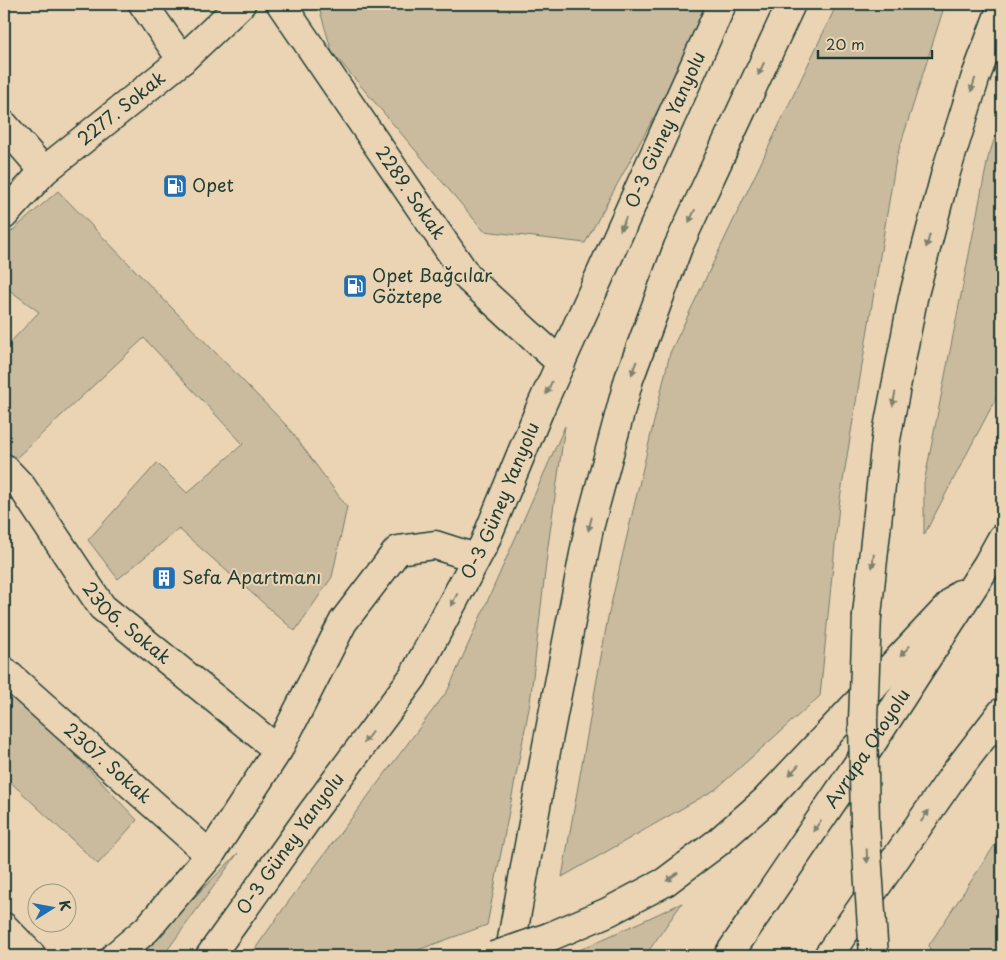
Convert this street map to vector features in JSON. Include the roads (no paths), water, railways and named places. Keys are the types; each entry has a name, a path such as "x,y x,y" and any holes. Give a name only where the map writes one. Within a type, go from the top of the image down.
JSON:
{"main road":[{"path":"143,4 182,60"},
{"name":"2277. Sokak","path":"4,215 44,172 182,60 241,4"},
{"name":"2289. Sokak","path":"282,4 469,279 561,363"},
{"name":"O-3 Güney Yanyolu","path":"210,956 311,814 413,677 484,544 561,363 722,4"},
{"path":"509,956 589,528 629,379 678,247 791,4"},
{"path":"874,956 865,825 862,720 867,615 886,439 913,298 946,172 975,80 1002,6"},
{"path":"4,125 44,172"},
{"name":"2306. Sokak","path":"4,468 22,487 102,607 278,750"},
{"name":"Avrupa Otoyolu","path":"728,956 870,746 987,565 1002,538"},
{"path":"115,956 147,928 210,855 278,750 343,622 398,550 435,545 476,558"},
{"path":"494,956 549,937 608,912 666,882 717,844 765,801 987,565"},
{"name":"2307. Sokak","path":"4,671 210,855"},
{"path":"828,956 953,776 1002,712"},
{"path":"4,927 32,956"}],"place":[{"name":"Opet","path":"175,186"},
{"name":"Opet Bağcılar Göztepe","path":"355,286"},
{"name":"Sefa Apartmanı","path":"164,578"}]}
